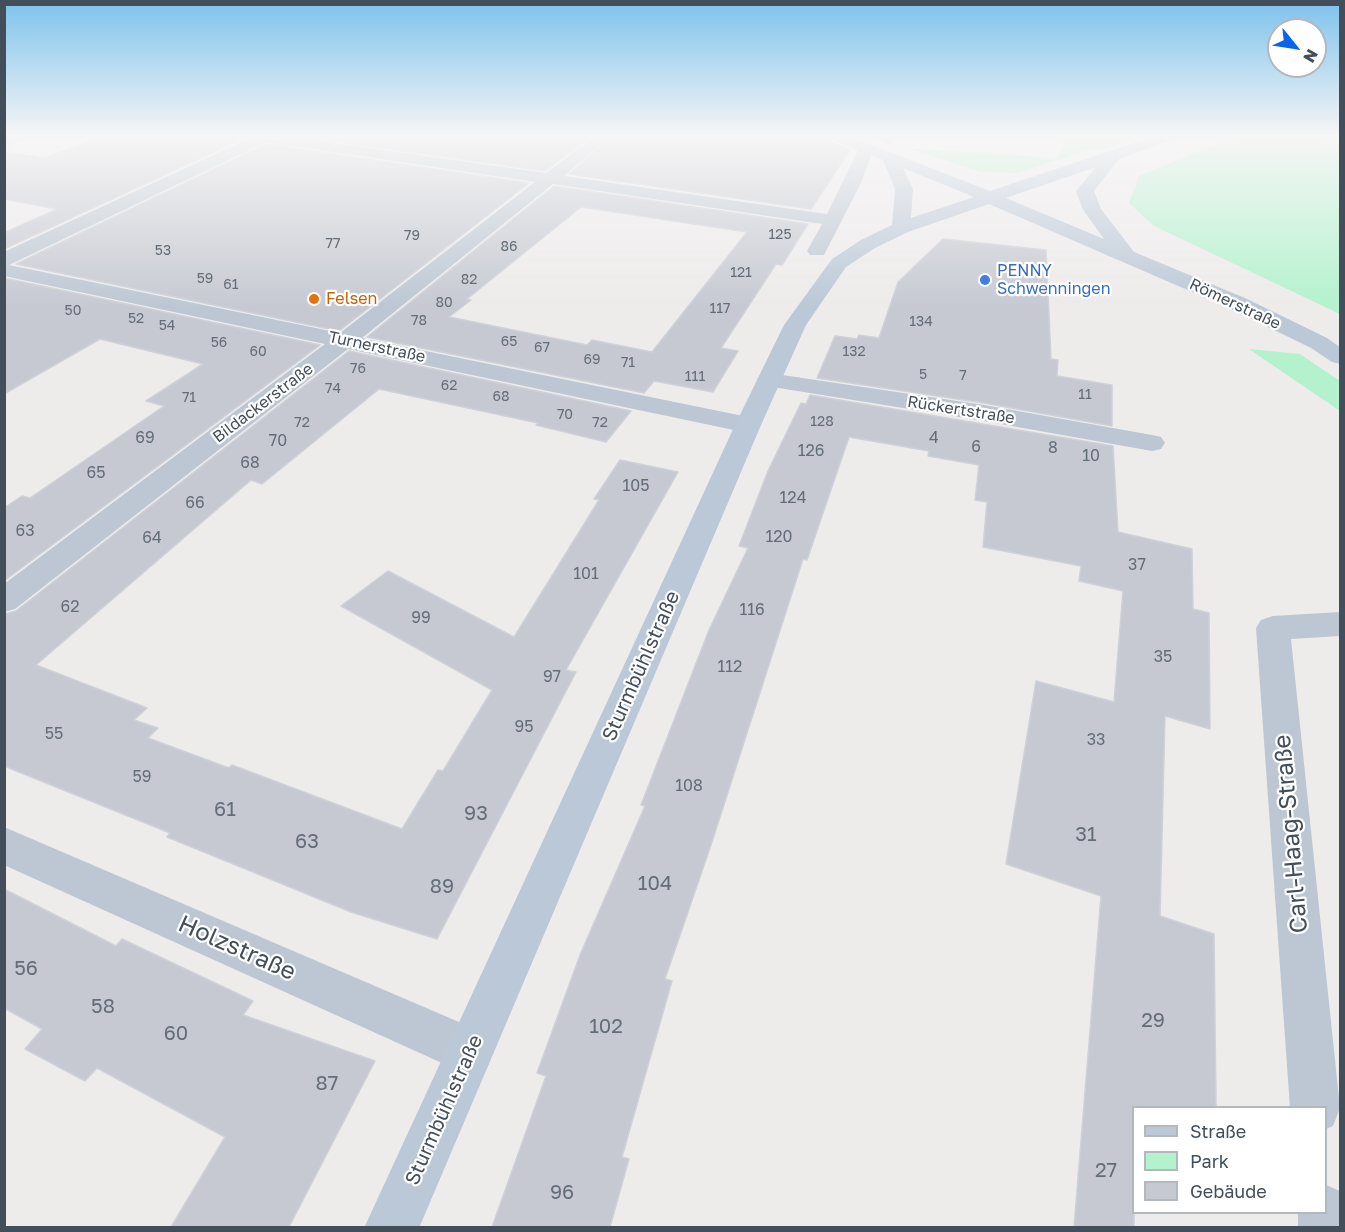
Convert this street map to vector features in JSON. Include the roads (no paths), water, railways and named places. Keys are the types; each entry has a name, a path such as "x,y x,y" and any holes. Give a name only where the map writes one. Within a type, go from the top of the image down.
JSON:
{"main road":[{"path":"902,228 904,193"},
{"name":"Römerstraße","path":"978,193 1237,303 1319,343 1341,357"},
{"name":"Sturmbühlstraße","path":"391,1227 748,425 795,325 839,263 868,244 902,228 1003,193"},
{"path":"1085,193 1092,210 1126,256"}],"street":[{"path":"4,260 143,193"},
{"name":"Bildackerstraße","path":"4,601 345,340 529,193"},
{"path":"654,193 833,220"},
{"path":"817,251 845,193"},
{"name":"Turnerstraße","path":"4,270 748,425"},
{"name":"Rückertstraße","path":"769,380 984,413 1152,443"},
{"name":"Carl-Haag-Straße","path":"1315,1106 1273,628 1341,624"},
{"name":"Holzstraße","path":"4,845 470,1051"}],"place":[{"name":"PENNY Schwenningen","path":"985,280"},
{"name":"Felsen","path":"314,299"}]}
